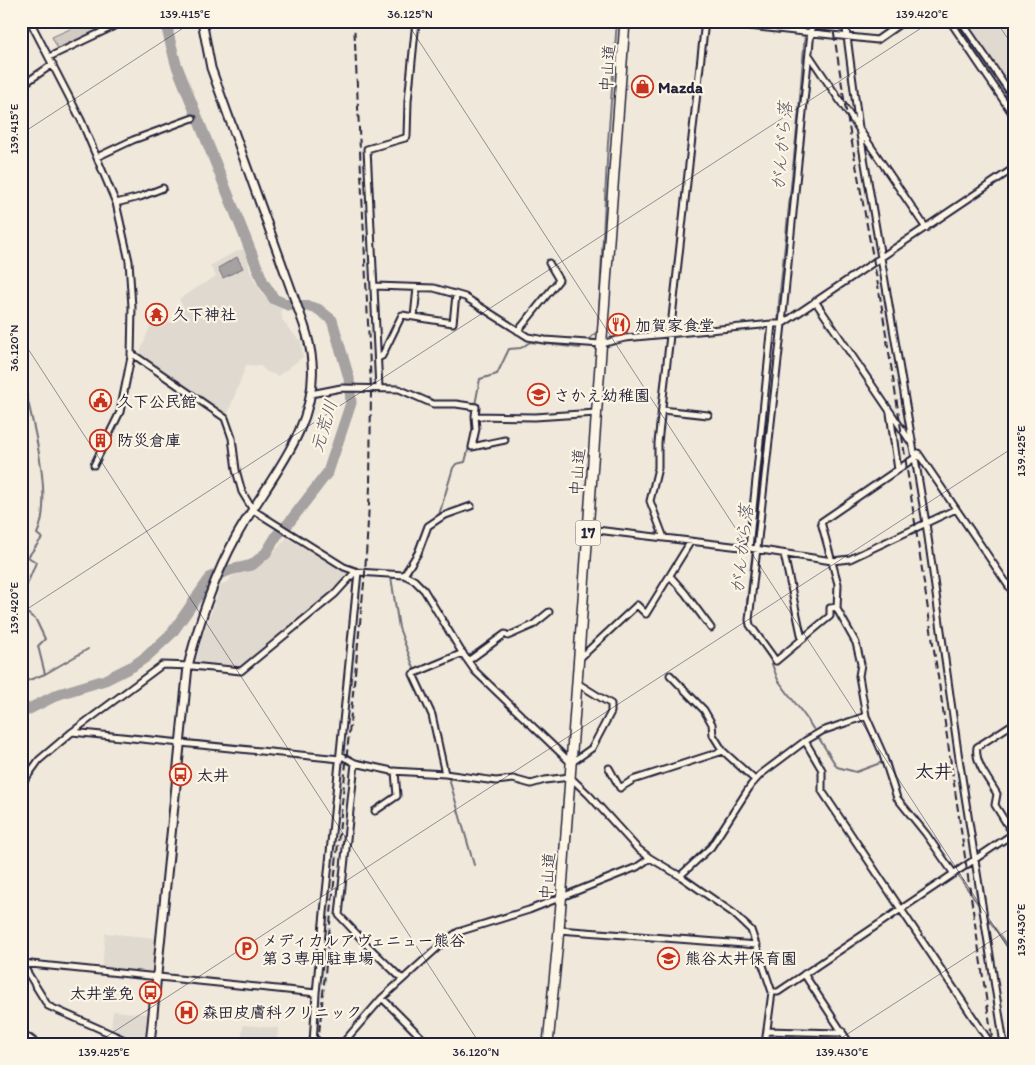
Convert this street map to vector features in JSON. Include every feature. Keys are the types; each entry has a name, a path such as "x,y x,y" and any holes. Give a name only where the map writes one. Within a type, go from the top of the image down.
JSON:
{"highway":[{"name":"中山道","path":"548,1044 559,930 625,21"}],"street":[{"path":"30,21 81,120 116,202 129,261 132,353 120,412 94,465"},
{"path":"49,58 125,21"},
{"path":"150,1044 188,666 195,638 223,562 299,433 307,414 313,380 311,354 294,297 211,68 202,21"},
{"path":"378,388 367,149 407,136 409,91 416,21"},
{"path":"664,538 650,501 658,468 658,443 704,21 877,40 904,21"},
{"path":"812,21 782,324 749,620 750,625 776,661 830,616 830,608 837,607"},
{"path":"845,21 860,128 912,444 917,457 975,859 1004,1044"},
{"path":"950,21 1014,116"},
{"path":"961,21 1014,98"},
{"path":"809,54 926,228"},
{"path":"21,86 53,64"},
{"path":"97,157 133,140 193,118"},
{"path":"374,286 434,288 466,297 528,337 545,340 601,344 625,338 782,324 1014,168"},
{"path":"116,202 140,197 163,188"},
{"path":"518,330 559,280 549,263"},
{"path":"414,317 418,288"},
{"path":"378,358 382,356 402,316 453,322 456,294"},
{"path":"815,301 912,444"},
{"path":"749,548 772,324"},
{"path":"132,353 225,418 232,438 236,470 242,492 253,510 324,556 356,572 404,575 414,580 424,590 462,653 476,671 571,763 592,748 611,712 611,704 577,683"},
{"path":"311,394 341,388 399,389 433,404 456,404 476,407 476,429 472,447 505,440"},
{"path":"662,410 708,416"},
{"path":"890,411 898,470"},
{"path":"475,416 535,417 596,413"},
{"path":"917,457 821,522 838,584 837,607 856,643 861,664 859,676 866,716 882,751 897,798 926,834 954,874"},
{"path":"917,457 956,509 1014,594"},
{"path":"404,575 418,552 428,526 443,516 472,506"},
{"path":"588,529 749,548 832,561 850,558 956,509"},
{"path":"578,660 637,605 646,614 691,541"},
{"path":"784,554 802,639"},
{"path":"21,786 39,760 72,732 162,665 241,671 335,594 356,572"},
{"path":"313,1044 316,993 340,757 356,572"},
{"path":"670,576 711,628"},
{"path":"468,661 505,634 508,636 533,625 548,612"},
{"path":"445,774 432,715 413,674 462,653"},
{"path":"670,675 704,710 712,724 713,735 723,751 755,780"},
{"path":"680,876 711,847 755,780 772,765 822,731 866,716"},
{"path":"772,992 778,992 1013,834 995,805 997,794 980,765 976,752 977,747 1014,723"},
{"path":"72,732 340,757 356,763 395,771 445,774 496,781 513,779 531,784 570,777 637,848 741,919 751,930 758,945 772,992 767,1032 762,1044"},
{"path":"805,741 822,770 822,791 991,1044"},
{"path":"608,768 620,788 633,780 723,751"},
{"path":"356,763 339,915 402,979"},
{"path":"375,812 397,796 395,771"},
{"path":"342,1044 382,998 445,941 458,932 529,910 637,867 650,858"},
{"path":"559,930 758,945"},
{"path":"22,963 316,993"},
{"path":"22,963 48,1006 134,1044"},
{"path":"804,974 850,1044"},
{"path":"382,998 428,1044"},
{"path":"767,1032 839,1033 842,1031"},
{"path":"985,1035 987,1044"},
{"path":"21,1037 29,1038 37,1044"}],"shaded area":[{"path":"93,21 112,21 114,24 59,51 52,37 79,25 94,24"},
{"path":"963,21 1014,21 1014,96"},
{"path":"245,248 250,272 262,293 281,305 282,319 301,342 303,357 278,376 267,372 261,366 246,365 227,416 139,355 151,324 162,327 178,317 176,310 183,307 179,299 216,276 210,266"},
{"path":"237,257 243,268 223,278 218,268"},
{"path":"287,538 350,575 334,592 241,669 195,664 201,640 221,585 229,581 232,576 247,571 265,561"},
{"path":"105,933 155,938 151,974 102,969"},
{"path":"113,1011 147,1014 144,1044 138,1044 111,1031"},
{"path":"243,1025 278,1028 277,1044 241,1044"}],"waterway":[{"name":"元荒川","path":"21,713 59,694 105,680 133,666 146,657 172,633 211,577 252,565 266,553 277,535 288,524 328,472 351,403 349,378 332,320 318,309 307,306 288,305 274,299 263,282 176,64 168,33 168,21"},
{"path":"587,341 598,331 608,142 617,21"},
{"name":"がんがら落","path":"748,625 746,623 747,601 778,334 779,302 799,110 806,21"},
{"path":"956,21 1014,105"},
{"path":"475,405 480,379 497,374 509,349 521,348 530,342 580,348 583,344"},
{"path":"21,372 39,454 43,499 42,518 37,534 42,538 28,557 36,562 25,591 22,609 36,620 45,639 38,646 45,674 21,683"},
{"path":"415,671 399,628 391,577 400,578 412,558 425,525 439,515 453,468 456,464 465,462 471,439"},
{"name":"がんがら落","path":"753,633 770,659 778,680 807,719 837,767 856,772 889,761 899,797 904,803"},
{"path":"45,674 88,649"},
{"path":"430,705 435,714 439,737"},
{"path":"448,775 474,865"},
{"name":"がんがら落","path":"935,843 981,908"},
{"name":"がんがら落","path":"985,914 1014,956"},
{"name":"元荒川","path":"21,1033 32,1035 43,1044"}],"railway":[{"path":"318,1044 365,573 370,487 371,388 354,21"},
{"path":"832,21 899,416 993,1044"}],"place":[{"name":"Mazda","path":"642,87"},
{"name":"久下神社","path":"156,314"},
{"name":"加賀家食堂","path":"619,325"},
{"name":"さかえ幼稚園","path":"538,395"},
{"name":"久下公民館","path":"101,401"},
{"name":"防災倉庫","path":"101,440"},
{"name":"太井","path":"181,775"},
{"name":"メディカルアヴェニュー熊谷 第３専用駐車場","path":"246,949"},
{"name":"熊谷太井保育園","path":"669,958"},
{"name":"太井堂免","path":"150,993"},
{"name":"森田皮膚科クリニック","path":"186,1012"}],"district":[{"name":"太井","path":"934,771"}]}
